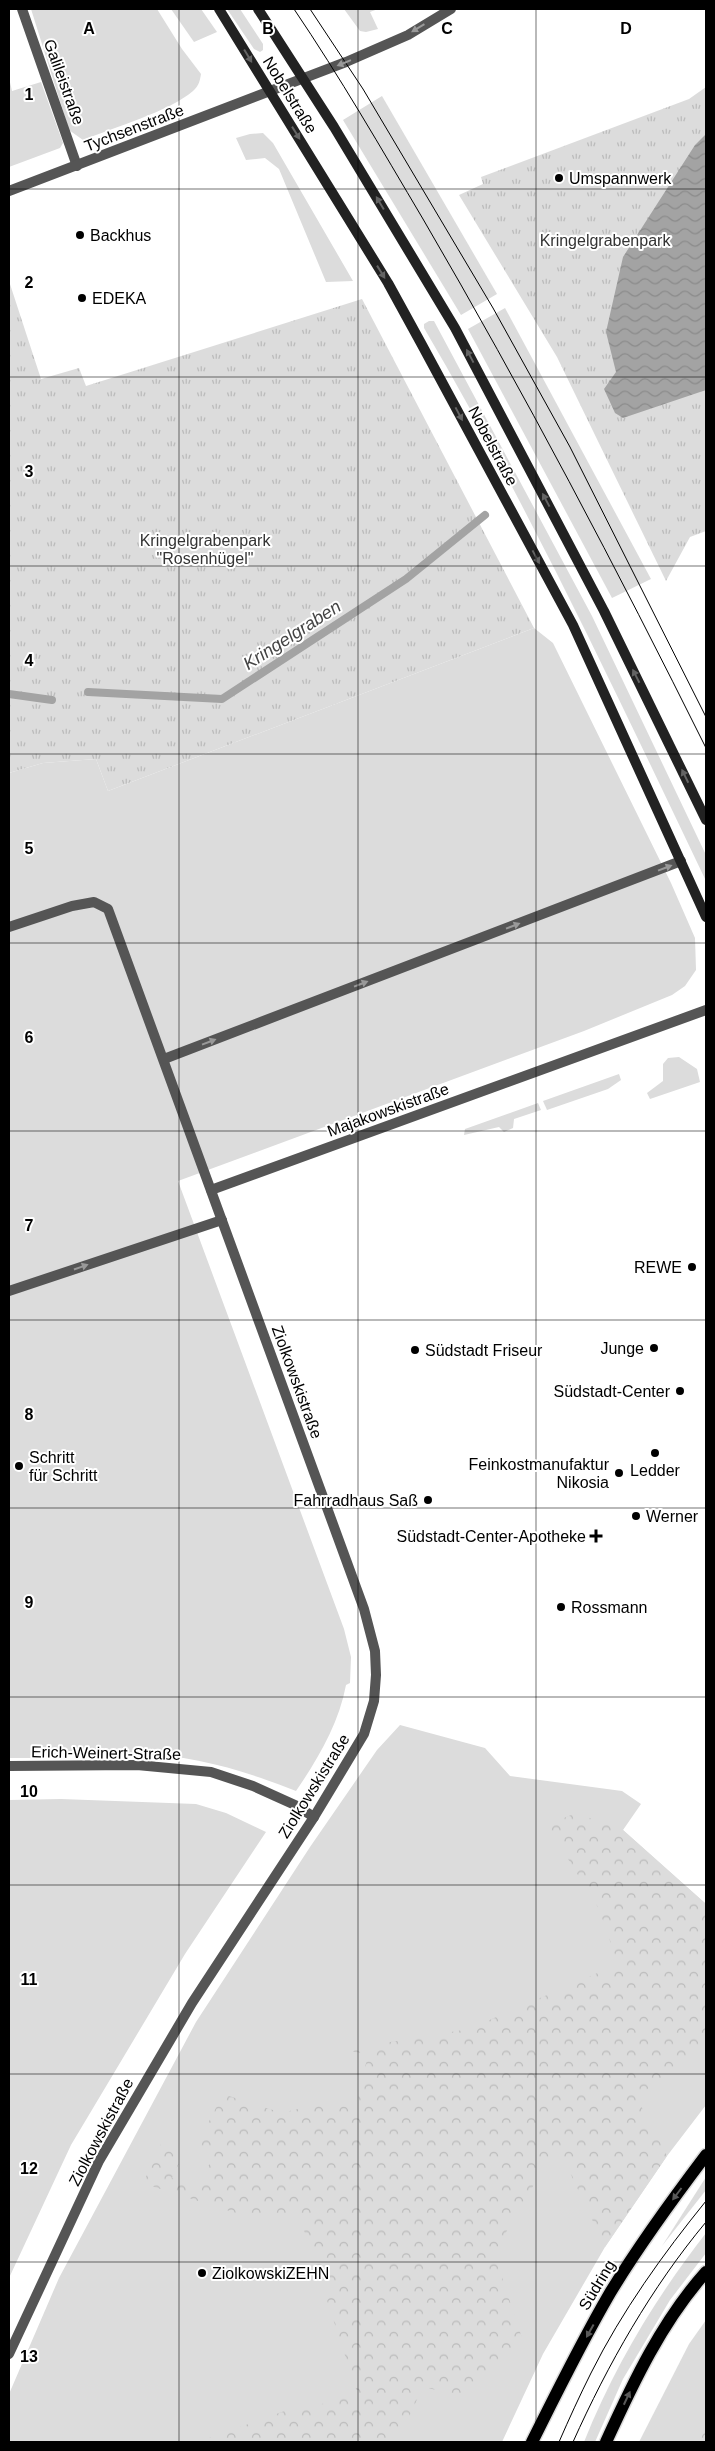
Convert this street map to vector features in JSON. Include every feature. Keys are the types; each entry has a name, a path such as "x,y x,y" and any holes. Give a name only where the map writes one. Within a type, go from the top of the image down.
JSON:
{"main road":[{"name":"Nobelstraße","path":"219,9 388,283 573,625 706,917"},
{"name":"Nobelstraße","path":"258,9 303,79 455,328 604,611 706,820"},
{"name":"Südring","path":"532,2442 565,2374 610,2293 661,2215 706,2155"},
{"path":"606,2442 630,2391 669,2322 706,2272"}],"street":[{"name":"Galileistraße","path":"22,9 77,166"},
{"name":"Tychsenstraße","path":"9,191 303,79 408,35 451,9"},
{"path":"164,1059 681,861"},
{"path":"9,927 55,910 94,902 108,909 211,1190"},
{"name":"Majakowskistraße","path":"211,1190 706,1010"},
{"name":"Ziolkowskistraße","path":"9,2354 99,2161 192,2003 314,1816 364,1734 374,1701 375,1651 364,1610 211,1190"},
{"path":"9,1291 222,1220"},
{"name":"Erich-Weinert-Straße","path":"9,1766 137,1765 212,1772 253,1786 314,1816"}],"green space":[{"path":"31,9 157,9 182,49 201,74 199,83 193,91 170,105 141,119 83,140 69,130"},
{"path":"171,9 201,9 217,32 194,42"},
{"path":"227,9 240,9 263,44 263,50 260,52 254,49"},
{"path":"344,9 378,9 370,12 378,29 366,32 360,31"},
{"path":"9,78 12,91 41,82 63,143 60,148 9,167"},
{"name":"Kringelgrabenpark","path":"706,87 706,531 690,537 666,581 557,357 459,195 483,184 481,177 689,99"},
{"path":"382,96 497,294 461,315 343,120"},
{"path":"263,133 273,143 353,281 326,282 279,169 265,158 246,160 236,138"},
{"name":"Kringelgrabenpark \"Rosenhügel\"","path":"9,281 41,379 79,368 86,386 362,299 534,628 108,791 96,759 43,763 9,773"},
{"path":"505,308 651,579 612,598 468,329"},
{"path":"434,321 592,616 706,855 706,881 536,533 463,396 424,328 424,324"},
{"path":"534,628 553,643 671,883 695,938 696,970 685,986 672,995 584,1031 178,1181 344,1629 351,1657 350,1683 346,1685 343,1699 327,1740 296,1791 219,1765 179,1757 122,1754 9,1758 9,773 43,763 96,759 108,791"},
{"path":"679,1057 697,1069 700,1082 650,1099 647,1093 663,1081 663,1064 668,1058"},
{"path":"619,1074 621,1080 608,1089 547,1110 543,1101"},
{"path":"538,1103 541,1110 514,1119 513,1128 504,1132 499,1127 464,1135 465,1129"},
{"path":"400,1725 485,1748 510,1776 622,1791 641,1804 623,1830 706,1904 706,2105 667,2156 605,2247 543,2354 502,2442 9,2442 9,2394 59,2278 196,2022 310,1847 377,1750"},
{"path":"61,1799 196,1804 226,1813 266,1832 185,1954 71,2145 9,2278 9,1800"},
{"path":"576,1813 623,1830 706,1904 706,2040 637,2098 667,2156 605,2247 557,2145 494,2253 522,2338 459,2395 423,2387 397,2442 198,2442 301,2405 313,2407 357,2392 300,2218 245,2216 148,2185 144,2181 161,2144 181,2159 172,2178 196,2186 213,2158 198,2143 223,2094 282,2113 324,2102 356,2109 368,2054 342,2050 469,2029 618,1964 599,1909 547,1825"},
{"path":"706,2177 706,2190 662,2246"},
{"path":"706,2233 706,2253 670,2300 623,2379 595,2442 584,2442 609,2387 653,2307"},
{"path":"706,2320 706,2442 639,2442 689,2344"},
{"path":"706,2426 706,2442 687,2442"}],"water":[{"path":"706,134 706,390 623,418 615,413 604,389 616,372 606,332 623,257 695,145"}],"waterway":[{"name":"Kringelgraben","path":"88,692 222,699 406,579 485,515"},
{"name":"Kringelgraben","path":"9,694 52,700"}],"tram line":[{"path":"294,9 376,139 461,284 604,548 706,748"},
{"path":"310,9 363,89 493,308 570,447 706,717"},
{"path":"559,2442 591,2373 616,2327 659,2262 706,2201"},
{"path":"573,2442 601,2384 632,2328 667,2273 706,2222"}],"place":[{"name":"Umspannwerk","path":"559,178"},
{"name":"Backhus","path":"80,235"},
{"name":"EDEKA","path":"82,298"},
{"name":"REWE","path":"692,1267"},
{"name":"Junge","path":"654,1348"},
{"name":"Südstadt Friseur","path":"415,1350"},
{"name":"Südstadt-Center","path":"680,1391"},
{"name":"Ledder","path":"655,1453"},
{"name":"Schritt für Schritt","path":"19,1466"},
{"name":"Feinkostmanufaktur Nikosia","path":"619,1473"},
{"name":"Fahrradhaus Saß","path":"428,1500"},
{"name":"Werner","path":"636,1516"},
{"name":"Südstadt-Center-Apotheke","path":"596,1536"},
{"name":"Rossmann","path":"561,1607"},
{"name":"ZiolkowskiZEHN","path":"202,2273"}]}
